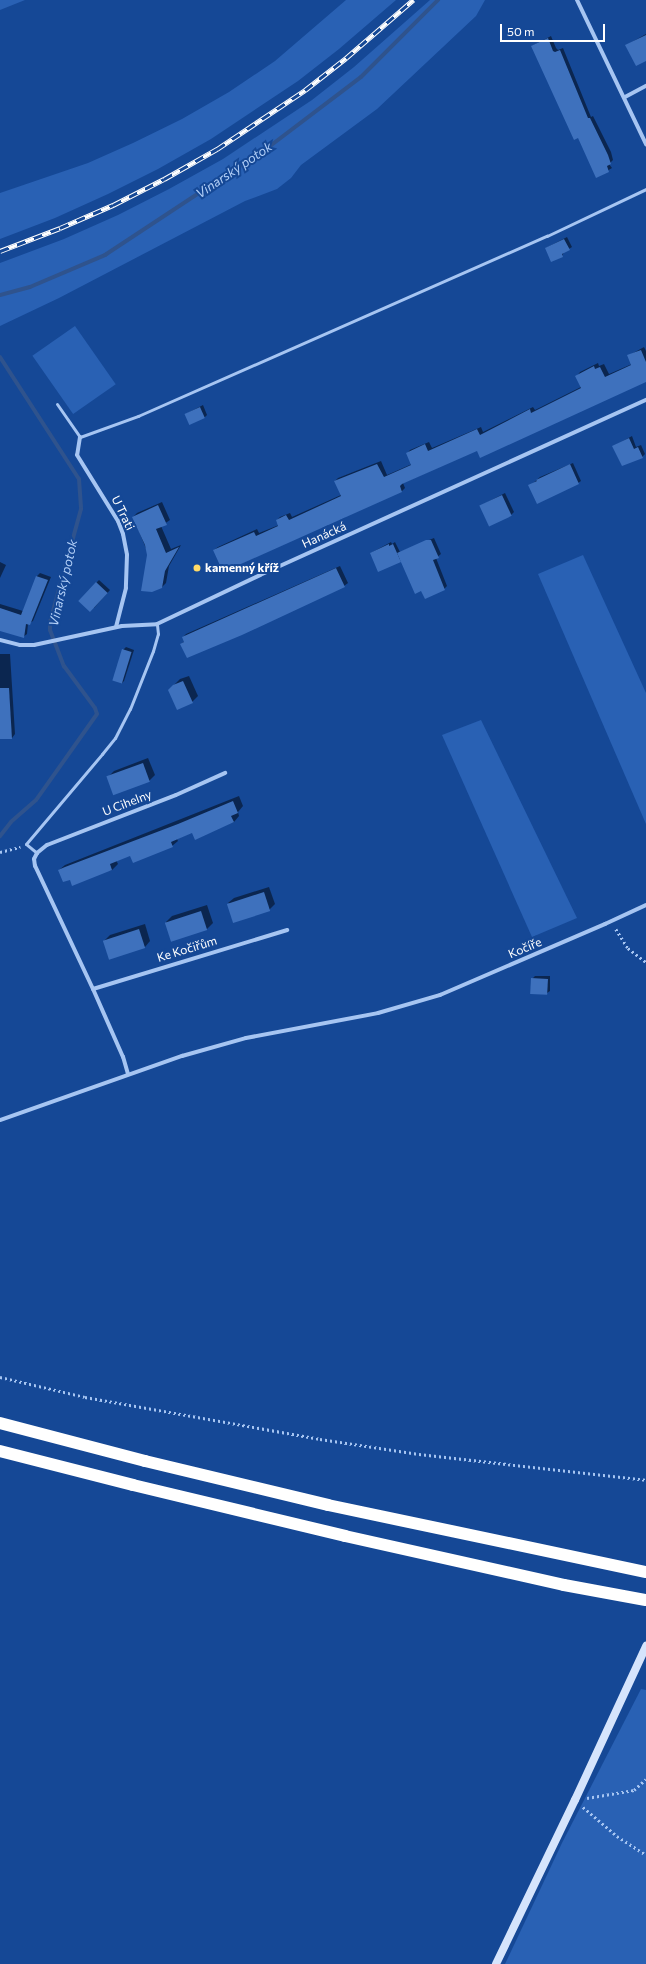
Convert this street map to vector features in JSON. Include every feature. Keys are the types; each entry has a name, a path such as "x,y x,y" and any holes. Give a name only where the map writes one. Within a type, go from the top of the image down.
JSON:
{"highway":[{"path":"0,1423 145,1461 328,1505 646,1572"},
{"path":"0,1451 133,1486 338,1534 564,1584 646,1600"}],"main road":[{"path":"496,1964 575,1800 646,1646"}],"street":[{"path":"577,0 625,97 646,144"},
{"path":"625,97 646,86"},
{"name":"Hanácká","path":"0,640 20,646 50,643 116,627 157,624 260,575 646,400"},
{"name":"U Trati","path":"80,438 77,455 118,521 124,534 127,555 126,588 116,627"},
{"name":"U Cihelny","path":"37,853 47,845 176,795 225,773"},
{"path":"37,853 34,859 35,866 93,989 123,1057 128,1074"},
{"name":"Kočíře","path":"0,1120 182,1056 246,1038 378,1013 440,995 646,905"},
{"name":"Ke Kočiřům","path":"93,989 287,930"}],"lane":[{"path":"57,404 80,438 138,416 269,359 547,236 646,189"},
{"path":"37,853 26,844 88,772 114,738 130,709 154,651 158,634 157,624"}],"path":[{"path":"0,852 12,850 26,844"},
{"path":"612,921 622,939 646,962"},
{"path":"0,1377 85,1397 320,1439 419,1454 646,1480"},
{"path":"575,1800 634,1790 646,1779"},
{"path":"575,1800 617,1836 646,1855"}],"shaded area":[{"path":"0,0 25,0 0,10"},
{"path":"346,0 396,0 339,49 298,81 211,139 158,169 108,194 55,218 0,239 0,193 88,163 182,119 229,92 275,61"},
{"path":"430,0 485,0 476,16 377,109 301,165 291,178 277,189 245,201 59,298 0,326 0,263 64,239 118,215 223,159 312,100 354,67"},
{"path":"75,326 116,384 73,414 32,356"},
{"path":"583,555 646,693 646,824 538,574"},
{"path":"481,720 577,918 532,937 442,735"},
{"path":"641,1689 646,1690 646,1964 505,1964 562,1843"}],"building":[{"path":"646,35 646,61 636,66 625,45"},
{"path":"548,38 553,51 555,52 560,50 588,118 590,118 608,155 611,164 607,166 609,172 596,178 578,138 574,140 531,46"},
{"path":"564,239 570,250 562,254 563,257 551,262 545,248"},
{"path":"641,350 646,362 646,382 480,458 477,451 402,484 400,486 402,492 223,572 213,550 254,532 256,536 278,526 276,520 286,515 289,520 341,496 334,481 377,464 384,477 411,465 406,453 425,444 428,451 477,429 480,435 530,409 531,413 581,388 575,376 594,366 595,369 600,367 605,377 631,365 627,355"},
{"path":"200,407 205,418 189,425 184,414"},
{"path":"629,438 634,449 638,447 643,458 622,466 612,446"},
{"path":"570,464 579,484 537,504 528,485"},
{"path":"502,495 512,516 489,526 479,506"},
{"path":"158,505 167,525 156,529 166,553 179,547 165,571 162,588 152,592 141,591 147,555 145,545 132,517"},
{"path":"426,540 431,540 439,558 433,560 445,590 425,599 421,591 415,594 397,553"},
{"path":"389,544 389,546 393,544 401,562 378,572 370,553"},
{"path":"336,568 345,587 242,635 187,658 180,644 184,642 182,637"},
{"path":"36,576 48,580 30,625 26,624 24,638 0,631 0,608 21,615"},
{"path":"96,582 108,593 90,612 78,601"},
{"path":"122,649 132,652 122,683 112,681"},
{"path":"183,681 193,703 177,710 168,690 173,685"},
{"path":"0,688 9,688 12,739 0,739"},
{"path":"143,763 150,782 113,795 106,776"},
{"path":"233,801 238,813 231,816 234,822 195,840 192,833 171,842 173,847 133,863 130,856 110,864 112,870 72,886 70,880 63,882 58,870 178,824"},
{"path":"264,892 270,911 233,923 227,904"},
{"path":"201,911 207,930 171,942 165,923"},
{"path":"139,929 145,948 109,960 103,941"},
{"path":"531,978 548,979 547,995 530,994"}],"waterway":[{"name":"Vinarský potok","path":"0,295 30,287 105,255 270,146 361,77 438,0"},
{"name":"Vinarský potok","path":"0,357 79,479 81,509 50,622 50,630 64,666 95,708 97,714 36,800 11,822 0,836"}],"railway":[{"path":"0,251 60,228 113,205 164,179 217,149 305,90 346,58 413,0"}],"place":[{"name":"kamenný kříž","path":"197,568"}]}
